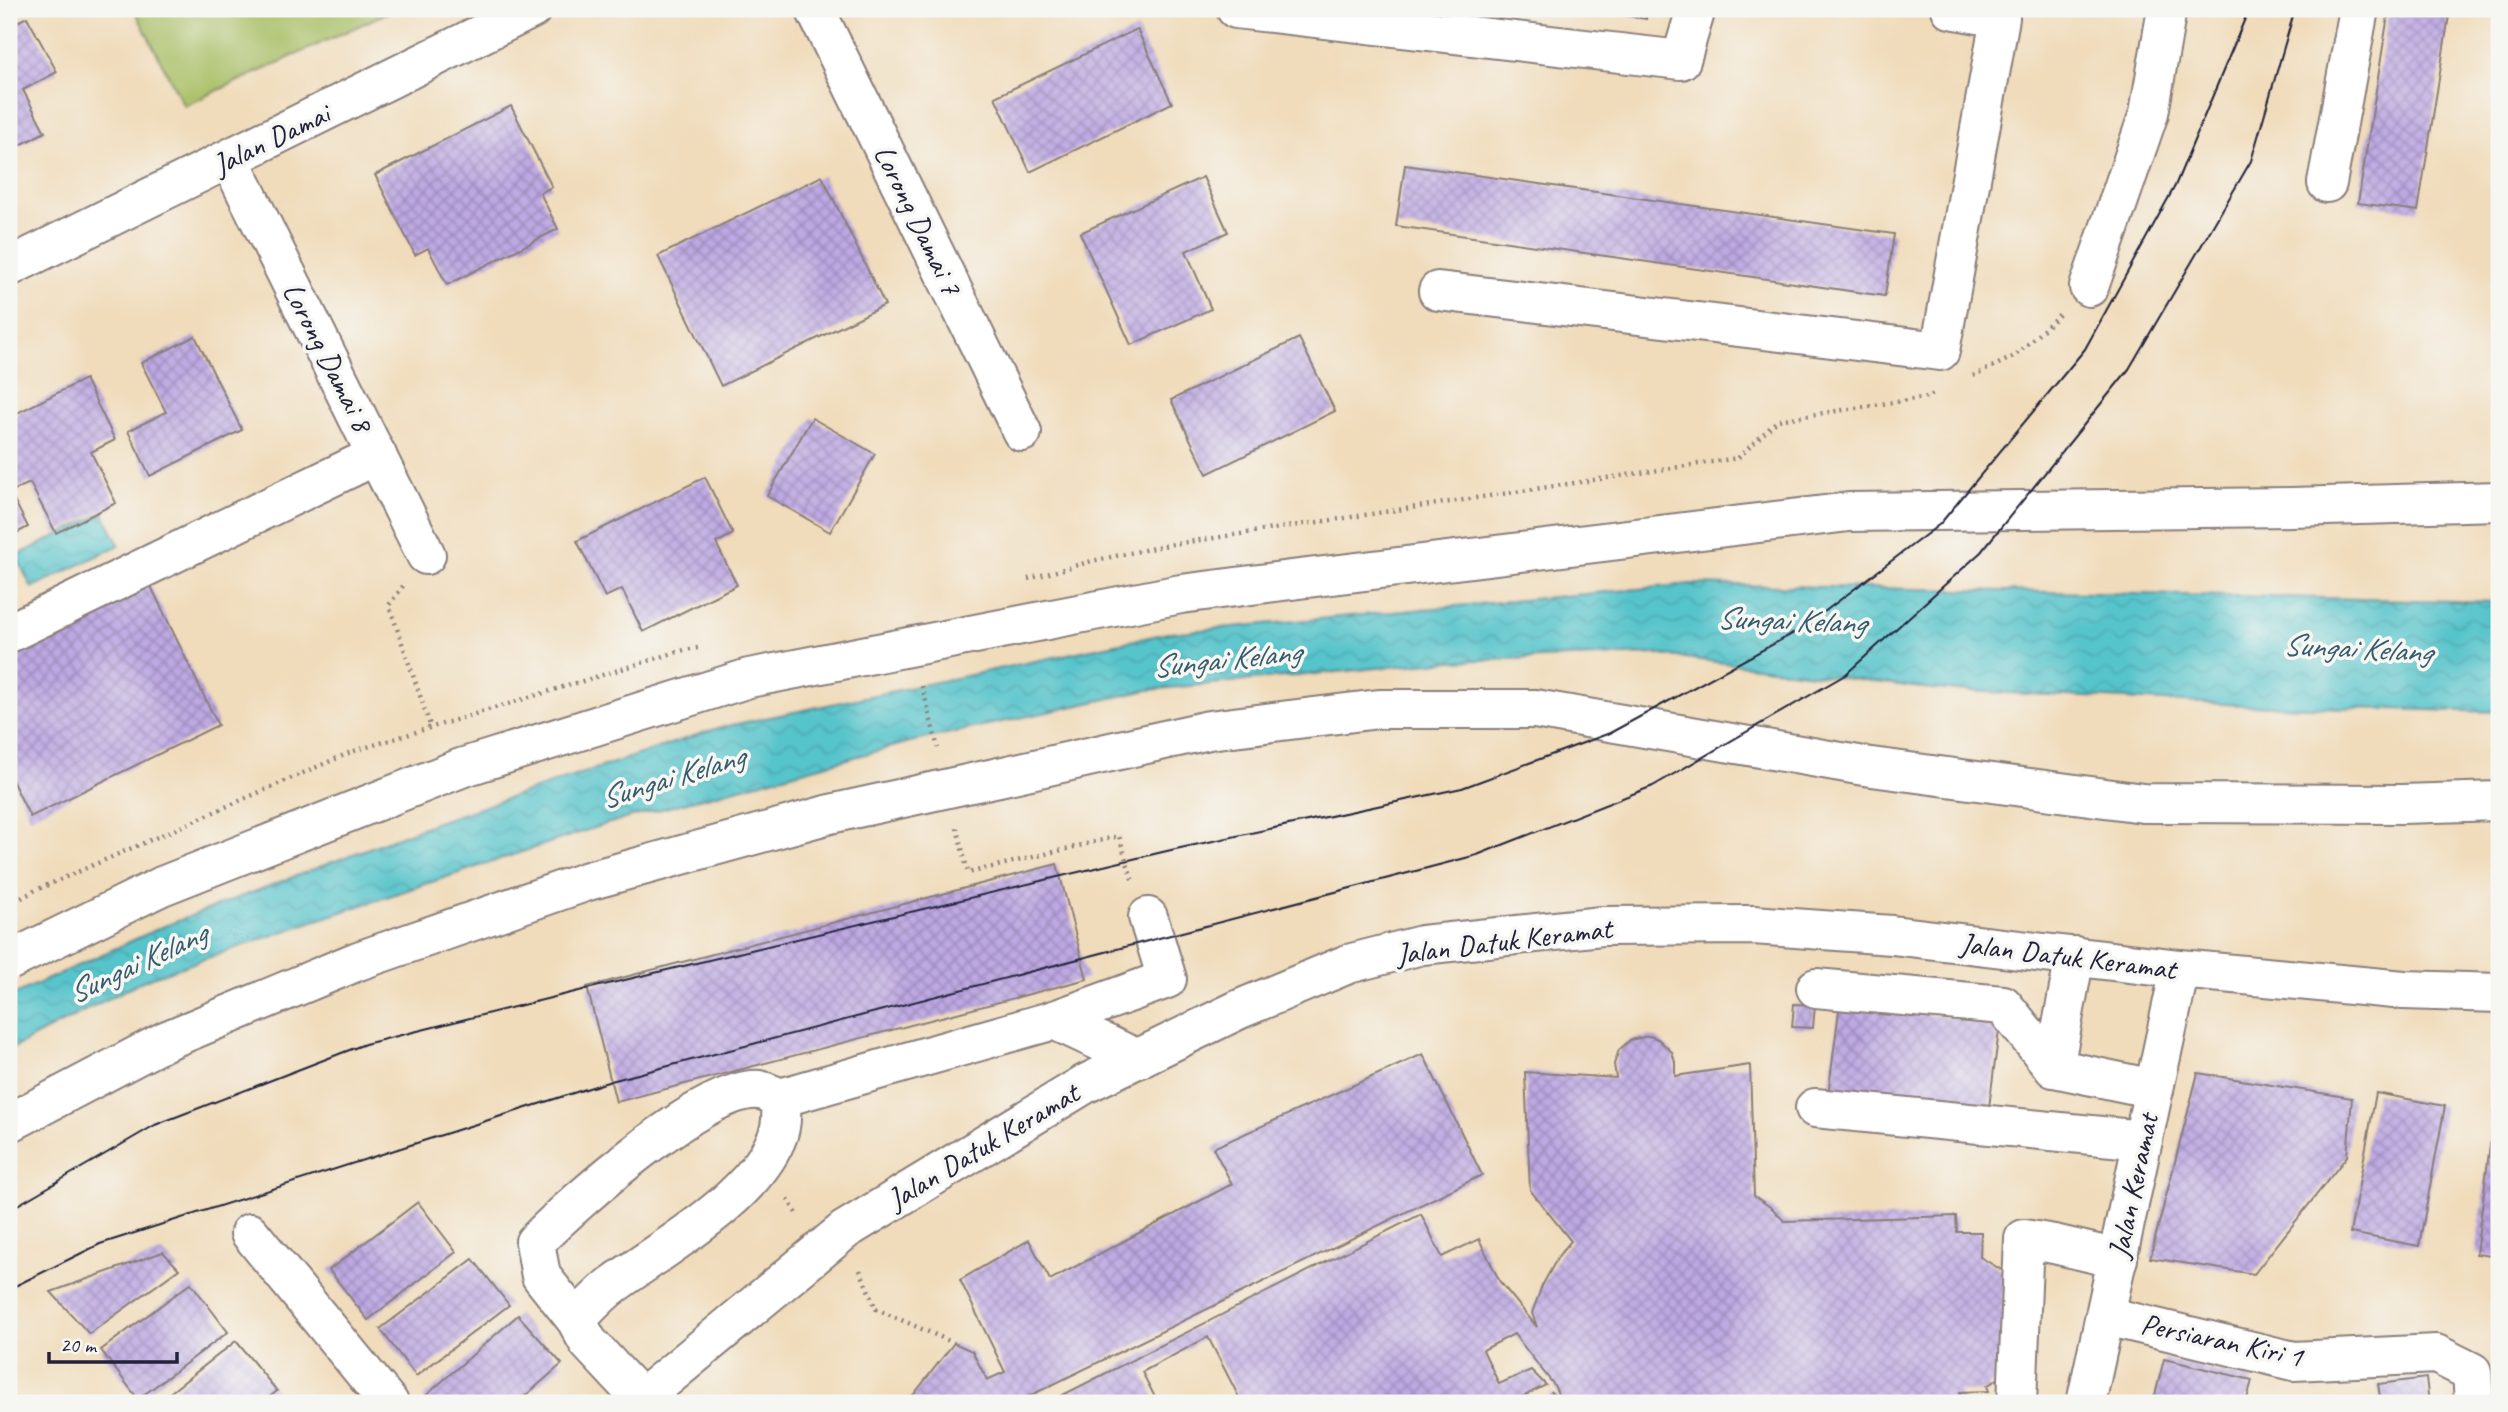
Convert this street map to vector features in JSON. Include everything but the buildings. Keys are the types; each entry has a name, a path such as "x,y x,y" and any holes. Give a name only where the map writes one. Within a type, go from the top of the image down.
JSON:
{"main road":[{"name":"Jalan Damai","path":"9,267 532,9"},
{"name":"Lorong Damai 7","path":"815,9 1022,432"},
{"path":"1236,9 1681,60 1696,9"},
{"path":"1438,291 1940,351 2000,18 1951,9"},
{"path":"2090,287 2149,113 2167,9"},
{"path":"2327,183 2359,9"},
{"name":"Lorong Damai 8","path":"230,160 426,555"},
{"path":"9,633 377,456"},
{"path":"9,961 162,886 461,768 749,678 1167,597 1849,512 2292,507 2499,501"},
{"path":"9,1123 178,1035 358,961 588,881 830,814 1209,730 1378,709 1535,709 1864,765 2143,803 2402,804 2499,801"},
{"path":"649,1398 587,1342 576,1320 541,1276 535,1255 535,1242 558,1219 652,1141 705,1105 759,1090 780,1098 1054,1020 1167,979 1148,917"},
{"name":"Jalan Datuk Keramat","path":"649,1398 845,1230 1085,1084 1240,1009 1348,964 1422,945 1602,926 1753,925 1892,936 2180,969 2404,990 2499,993"},
{"path":"1892,936 1893,996"},
{"path":"2054,1068 2075,956"},
{"name":"Jalan Keramat","path":"2086,1403 2180,969"},
{"path":"1816,988 2003,1005 2054,1068 2154,1089"},
{"path":"1054,1020 1138,1059"},
{"path":"576,1320 611,1286 733,1196 762,1163 777,1138 782,1113 780,1098"},
{"path":"1815,1108 2143,1140"},
{"path":"250,1233 389,1403"},
{"path":"2017,1403 2024,1239 2118,1259"},
{"name":"Persiaran Kiri 1","path":"2106,1316 2294,1361 2436,1354 2472,1372 2474,1403"}],"path":[{"path":"426,555 389,604 431,728"},
{"path":"921,678 940,756"},
{"path":"956,821 968,873 1119,835 1130,875"},
{"path":"845,1230 876,1309 954,1343"}],"green space":[{"path":"134,9 395,9 184,106"}],"water":[{"path":"103,513 119,545 32,588 16,556"},
{"name":"Sungai Kelang","path":"1691,584 2499,602 2499,712 2242,705 1930,689 1654,654 1451,661 1148,690 914,741 606,824 144,980 9,1050 9,997 162,927 437,822 718,728 1168,633"}],"tram line":[{"path":"9,1210 155,1125 365,1044 1171,850 1462,788 1610,733 1803,628 1940,524 2085,349 2175,186 2249,9"},
{"path":"9,1289 100,1244 611,1081 1477,855 1653,786 1845,675 1981,552 2129,369 2251,161 2295,9"}]}
